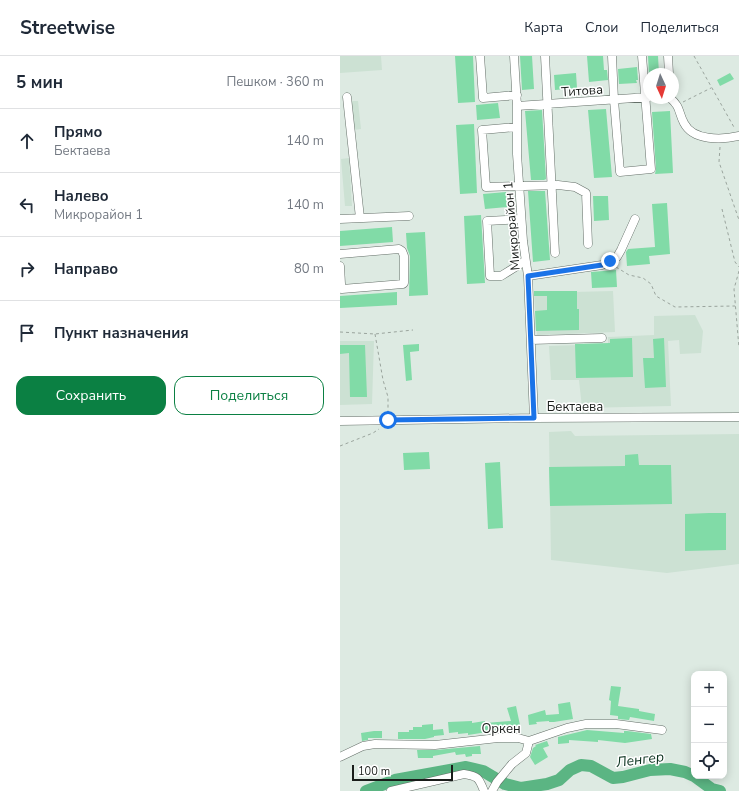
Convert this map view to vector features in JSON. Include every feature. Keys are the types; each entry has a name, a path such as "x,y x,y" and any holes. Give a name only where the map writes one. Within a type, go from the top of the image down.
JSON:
{"street":[{"path":"480,56 483,98 517,95"},
{"name":"Микрорайон 1","path":"514,56 517,95 517,154 521,219 528,276 534,418"},
{"path":"545,56 555,253"},
{"path":"612,56 620,172 651,169 647,104"},
{"path":"642,56 644,68"},
{"path":"668,56 669,68"},
{"path":"347,97 360,218"},
{"name":"Титова","path":"517,106 643,97"},
{"path":"678,105 684,124 694,133 707,138 721,139 739,136"},
{"path":"517,127 482,130 486,187 552,185 575,187 586,193 588,244"},
{"path":"340,219 409,216"},
{"path":"521,219 486,221 490,276 501,276 525,261"},
{"path":"528,276 602,265 610,261 617,257 622,250 635,219"},
{"path":"340,254 399,249 404,256 404,283 342,289 340,266"},
{"path":"531,340 602,338"},
{"name":"Бектаева","path":"340,421 739,417"},
{"name":"Оркен","path":"340,757 364,746 375,744 435,745 511,738 529,741 567,728 586,724 616,724 662,730"},
{"path":"492,791 497,782 512,764 526,753 529,741"},
{"path":"391,791 464,774 474,775 479,780 484,791"}],"path":[{"path":"694,56 739,136"},
{"path":"678,105 712,88"},
{"path":"721,139 718,152 719,162 739,220"},
{"path":"722,210 735,262 739,267"},
{"path":"610,261 619,269 643,278 651,284 656,296 675,307 736,306"},
{"path":"739,271 734,289 739,348"},
{"path":"340,332 375,334 413,330"},
{"path":"340,446 373,433 388,420 388,397 383,380 375,334"}],"shaded area":[{"path":"340,56 381,56 382,70 340,73"},
{"path":"350,101 358,101 361,129 354,130"},
{"path":"349,158 352,206 345,206 341,159"},
{"path":"613,291 615,332 537,335 534,293"},
{"path":"695,315 703,331 701,353 680,354 679,340 668,341 671,406 582,408 579,380 551,380 549,346 608,344 608,337 654,335 654,316"},
{"path":"340,341 374,341 372,404 340,405"},
{"path":"571,431 575,436 739,434 739,564 667,573 551,560 549,432"}],"building":[{"path":"455,56 473,56 475,102 458,103"},
{"path":"520,56 532,56 534,89 522,90"},
{"path":"587,56 603,56 604,70 607,70 608,80 589,82"},
{"path":"648,56 658,56 659,68 649,68"},
{"path":"637,67 637,83 619,84 618,69"},
{"path":"576,73 577,88 555,90 554,75"},
{"path":"730,73 734,79 720,86 717,80"},
{"path":"498,103 500,118 477,120 476,105"},
{"path":"606,109 612,177 594,178 588,110"},
{"path":"542,110 546,179 531,180 525,111"},
{"path":"670,111 673,173 655,174 656,169 652,112"},
{"path":"474,124 477,193 460,194 456,125"},
{"path":"528,191 545,191 550,260 533,262"},
{"path":"506,192 507,207 485,209 483,194"},
{"path":"593,196 608,196 609,220 594,221"},
{"path":"667,203 670,254 649,256 650,264 627,266 626,252 628,249 655,247 652,204"},
{"path":"481,215 485,283 467,284 464,216"},
{"path":"392,227 393,242 340,246 340,231"},
{"path":"425,232 428,295 409,296 410,256 407,248 406,233"},
{"path":"616,270 617,287 592,288 591,272"},
{"path":"534,291 577,291 579,330 536,331 535,311 547,310 547,296 534,296"},
{"path":"397,292 397,305 340,308 340,296"},
{"path":"632,338 633,377 576,378 575,344 610,343 610,339"},
{"path":"664,338 666,387 645,388 643,358 654,358 653,339"},
{"path":"419,344 419,351 410,352 412,380 406,381 403,345"},
{"path":"340,345 365,345 367,397 350,397 349,353 340,354"},
{"path":"429,452 430,469 404,470 403,453"},
{"path":"638,454 639,465 671,465 672,504 550,506 549,467 625,466 625,455"},
{"path":"500,462 503,528 488,529 485,463"},
{"path":"726,513 726,550 685,551 685,514"},
{"path":"611,686 621,687 618,706 639,709 639,711 655,714 654,721 630,717 629,720 618,719 618,716 610,715 611,701 609,700"},
{"path":"570,702 573,719 554,722 536,722 537,724 529,725 528,715 545,710 546,715 559,714 558,704"},
{"path":"516,706 520,725 501,729 501,732 494,733 494,731 468,735 468,733 449,733 448,722 472,721 472,723 485,721 485,723 511,721 507,708"},
{"path":"433,724 433,730 443,729 444,735 425,739 398,739 398,732 409,732 409,730 413,730 413,727 422,727 422,725"},
{"path":"587,730 624,733 624,731 627,731 651,734 652,739 625,743 598,740 598,742 569,740 569,743 558,744 558,737"},
{"path":"382,731 382,738 368,738 368,740 362,741 361,733"},
{"path":"547,741 549,746 543,748 548,757 535,765 530,757 533,748 536,746 535,745"},
{"path":"480,746 481,754 472,754 472,756 466,757 465,754 456,755 455,752 433,756 433,758 418,758 417,750 436,750"}],"waterway":[{"name":"Ленгер","path":"366,791 395,780 466,767 483,771 505,784 521,788 547,784 559,780 570,770 581,765 591,766 613,778 650,770 670,769 691,775"},
{"name":"Ленгер","path":"698,779 712,789 720,791"}],"route":[{"path":"388,420 534,418 528,276 602,265 610,261"}]}
